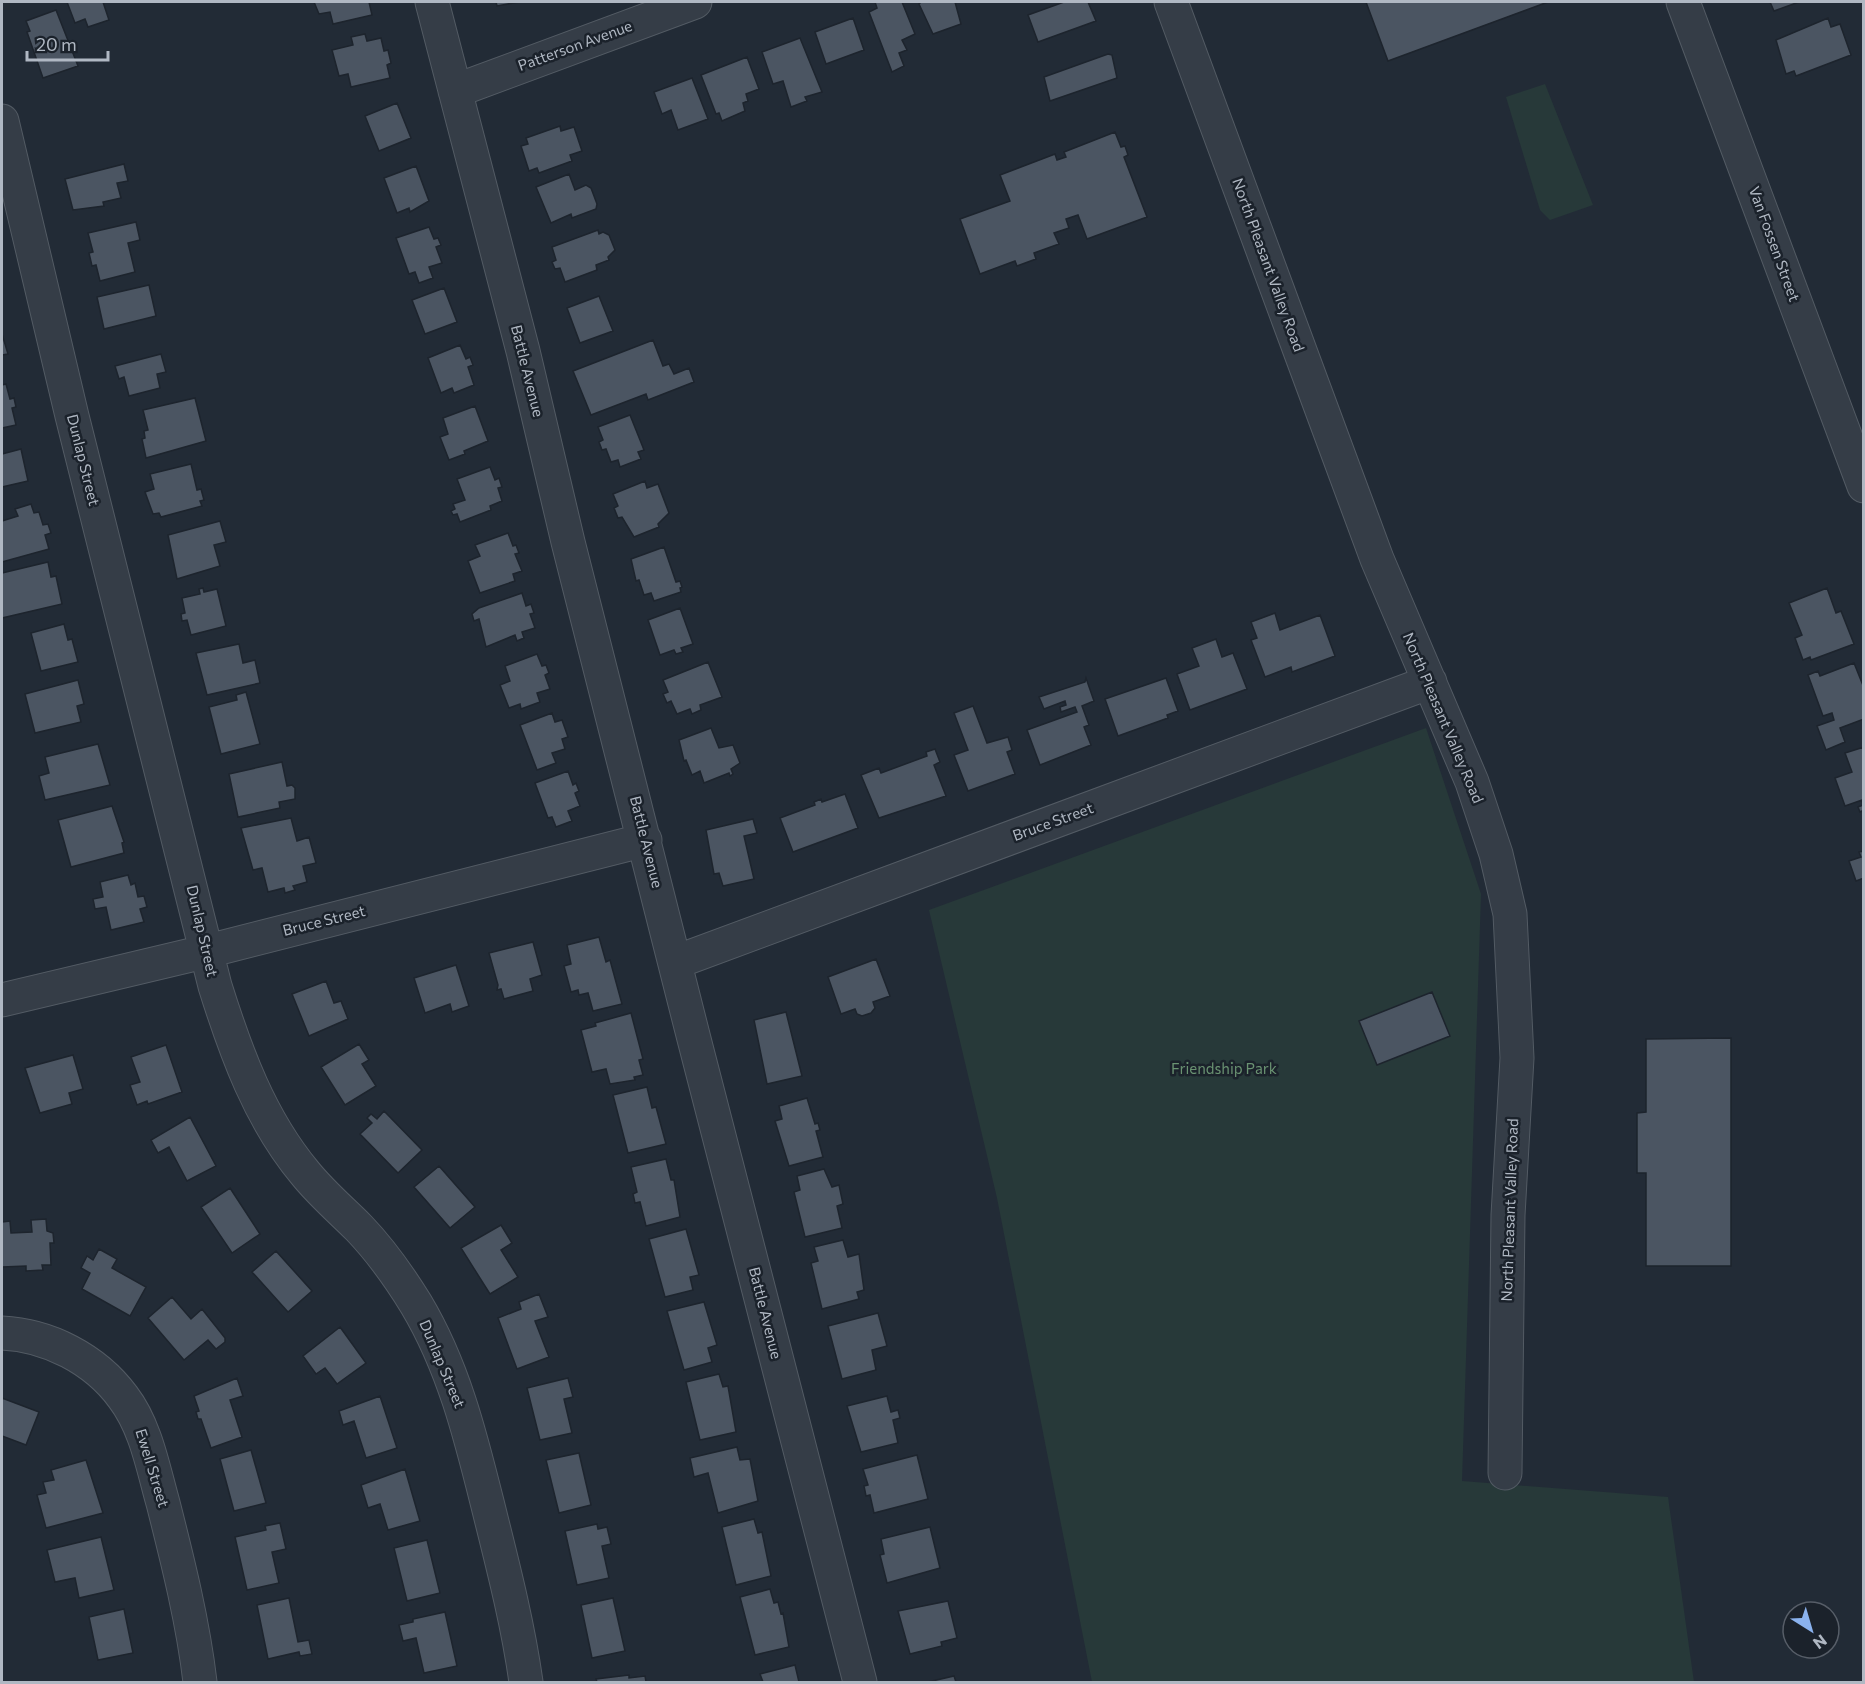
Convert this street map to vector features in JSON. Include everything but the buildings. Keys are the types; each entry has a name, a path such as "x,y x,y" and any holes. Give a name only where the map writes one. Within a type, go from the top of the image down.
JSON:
{"street":[{"name":"Battle Avenue","path":"432,2 523,351 568,542 860,1683"},
{"name":"Patterson Avenue","path":"454,91 695,2"},
{"name":"North Pleasant Valley Road","path":"1171,2 1377,559 1472,782 1496,854 1510,914 1517,1058 1508,1215 1505,1473"},
{"name":"Van Fossen Street","path":"1683,2 1863,486"},
{"name":"Dunlap Street","path":"2,121 72,416 215,986 233,1043 279,1138 306,1175 387,1261 416,1304 436,1340 456,1388 474,1453 519,1631 526,1683"},
{"name":"Bruce Street","path":"676,962 1430,682"},
{"name":"Bruce Street","path":"2,1000 208,951 645,840"},
{"name":"Ewell Street","path":"2,1333 42,1340 71,1352 102,1374 123,1397 139,1424 178,1562 200,1683"}],"green space":[{"path":"1545,84 1593,205 1550,220 1540,210 1506,97"},
{"name":"Friendship Park","path":"1426,728 1481,894 1462,1481 1668,1497 1694,1682 1092,1682 997,1198 929,910"}]}
